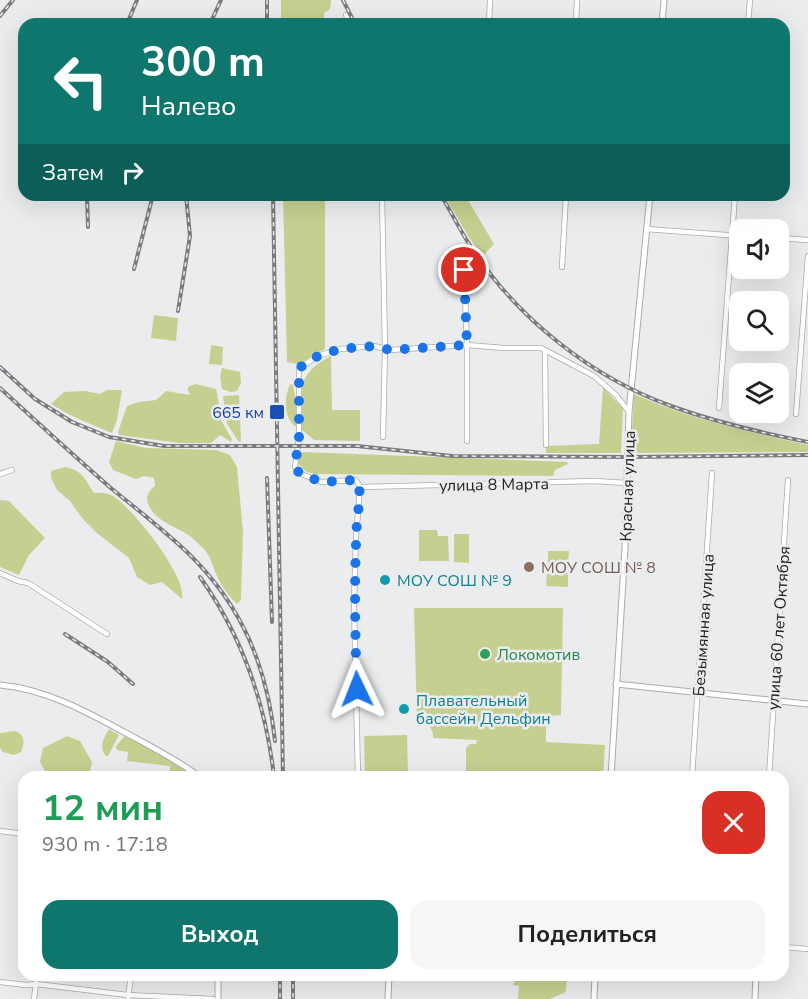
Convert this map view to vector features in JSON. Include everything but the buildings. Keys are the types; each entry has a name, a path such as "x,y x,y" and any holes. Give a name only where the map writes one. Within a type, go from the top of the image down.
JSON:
{"street":[{"path":"489,18 490,0"},
{"path":"576,18 577,0"},
{"path":"662,18 664,0"},
{"path":"748,18 750,0"},
{"path":"382,201 385,349 383,437"},
{"path":"562,267 566,201"},
{"name":"Красная улица","path":"611,771 629,412 649,201"},
{"path":"733,219 735,201"},
{"path":"646,229 729,235"},
{"path":"789,239 808,240"},
{"path":"796,414 808,256"},
{"path":"464,270 467,441"},
{"path":"719,408 729,275"},
{"path":"385,349 467,345 541,348 594,376 616,395 629,412"},
{"name":"улица 8 Марта","path":"385,349 374,346 340,349 318,356 299,368 299,438 295,466 299,473 321,482 356,480 360,487 594,481 627,483"},
{"path":"545,350 546,445"},
{"path":"0,474 12,470"},
{"name":"Безымянная улица","path":"692,771 712,473"},
{"name":"улица 60 лет Октября","path":"769,771 788,480"},
{"path":"358,771 354,602 360,487"},
{"path":"0,573 28,583 107,634"},
{"path":"616,684 808,704"},
{"path":"0,685 22,687 76,706 163,752 191,771"},
{"path":"0,831 18,833"},
{"path":"789,947 808,948"},
{"path":"34,999 36,981"},
{"path":"128,997 130,981"},
{"path":"218,981 218,999"},
{"path":"388,999 389,981"},
{"path":"594,999 595,981"},
{"path":"755,999 756,981"},
{"path":"0,982 36,984 128,997 213,999"}],"green space":[{"path":"281,0 331,0 330,9 324,13 324,18 281,18"},
{"path":"283,201 325,201 325,349 299,364 287,362"},
{"path":"448,201 469,201 494,244 483,256"},
{"path":"154,315 178,318 176,341 151,338"},
{"path":"211,345 223,347 222,365 209,364"},
{"path":"331,356 332,410 360,410 360,441 314,440 301,429 301,395 305,378 319,363"},
{"path":"222,368 240,372 241,383 237,391 222,389 220,377"},
{"path":"195,384 216,389 219,404 218,415 232,439 231,442 220,435 211,443 179,443 119,435 127,406 156,400 166,391 190,395 188,387"},
{"path":"290,384 293,385 296,401 296,427 289,418 286,407"},
{"path":"603,387 623,409 621,453 546,453 546,446 599,444"},
{"path":"107,390 122,390 117,420 112,433 74,417 51,404 64,392 85,391 100,394"},
{"path":"634,394 698,418 808,445 808,452 631,453"},
{"path":"239,395 241,441 239,442 227,424 223,396"},
{"path":"116,441 146,448 216,450 230,455 237,467 243,532 241,600 237,604 222,586 204,549 190,536 162,520 149,506 147,497 155,486 154,478 144,476 136,479 113,470 109,462"},
{"path":"303,452 567,462 568,464 555,470 553,476 314,474 305,471 298,463 299,455"},
{"path":"65,467 79,473 94,493 114,496 135,516 158,545 176,575 182,599 162,582 150,585 137,577 129,558 97,533 70,501 57,490 51,478 51,471"},
{"path":"0,500 9,501 45,538 29,555 19,575 0,567"},
{"path":"419,530 437,530 438,536 448,536 449,561 419,561"},
{"path":"454,534 469,534 469,563 454,562"},
{"path":"548,551 569,551 568,565 548,564"},
{"path":"547,572 568,573 568,587 546,586"},
{"name":"Локомотив","path":"414,608 563,608 561,715 546,716 546,742 605,745 603,771 466,771 466,748 470,744 476,744 477,740 433,738 429,726 417,721"},
{"path":"109,729 119,735 106,756 102,746"},
{"path":"15,731 21,734 23,739 21,752 14,755 3,752 0,748 0,733"},
{"path":"407,735 408,771 365,771 364,736"},
{"path":"67,736 80,741 92,762 90,771 45,771 40,762 43,748"},
{"path":"125,736 186,769 185,771 170,771 170,766 127,761 128,752 117,750 116,746"},
{"path":"515,981 567,981 566,992 550,999 518,999 519,986 513,985"}],"railway":[{"path":"0,16 13,0"},
{"path":"130,18 137,0"},
{"path":"213,18 221,0"},
{"path":"267,0 267,18"},
{"path":"343,0 352,18"},
{"path":"87,201 88,227"},
{"path":"134,269 151,201"},
{"path":"178,311 190,236 187,201"},
{"path":"273,201 283,771"},
{"path":"444,201 471,247 510,298 533,321 585,362 641,394 671,406 739,427 808,442"},
{"path":"0,367 35,399 72,422 109,437 164,446 357,446 452,456 808,455"},
{"path":"0,388 98,477 180,545 208,574 238,617 259,663 266,688 275,741"},
{"path":"267,478 272,622"},
{"path":"200,577 228,623 250,672 265,724 273,771"},
{"path":"65,634 108,662 133,684"},
{"path":"280,981 280,999"},
{"path":"293,981 293,999"}],"place":[{"name":"665 км","path":"277,412"},
{"name":"МОУ СОШ № 8","path":"529,567"},
{"name":"МОУ СОШ № 9","path":"385,580"},
{"name":"Локомотив","path":"485,654"},
{"name":"Плавательный бассейн Дельфин","path":"404,709"}],"route":[{"path":"357,689 354,602 360,487 356,480 321,482 299,473 295,466 299,438 299,368 318,356 340,349 374,346 390,350 467,345 464,270"}]}
